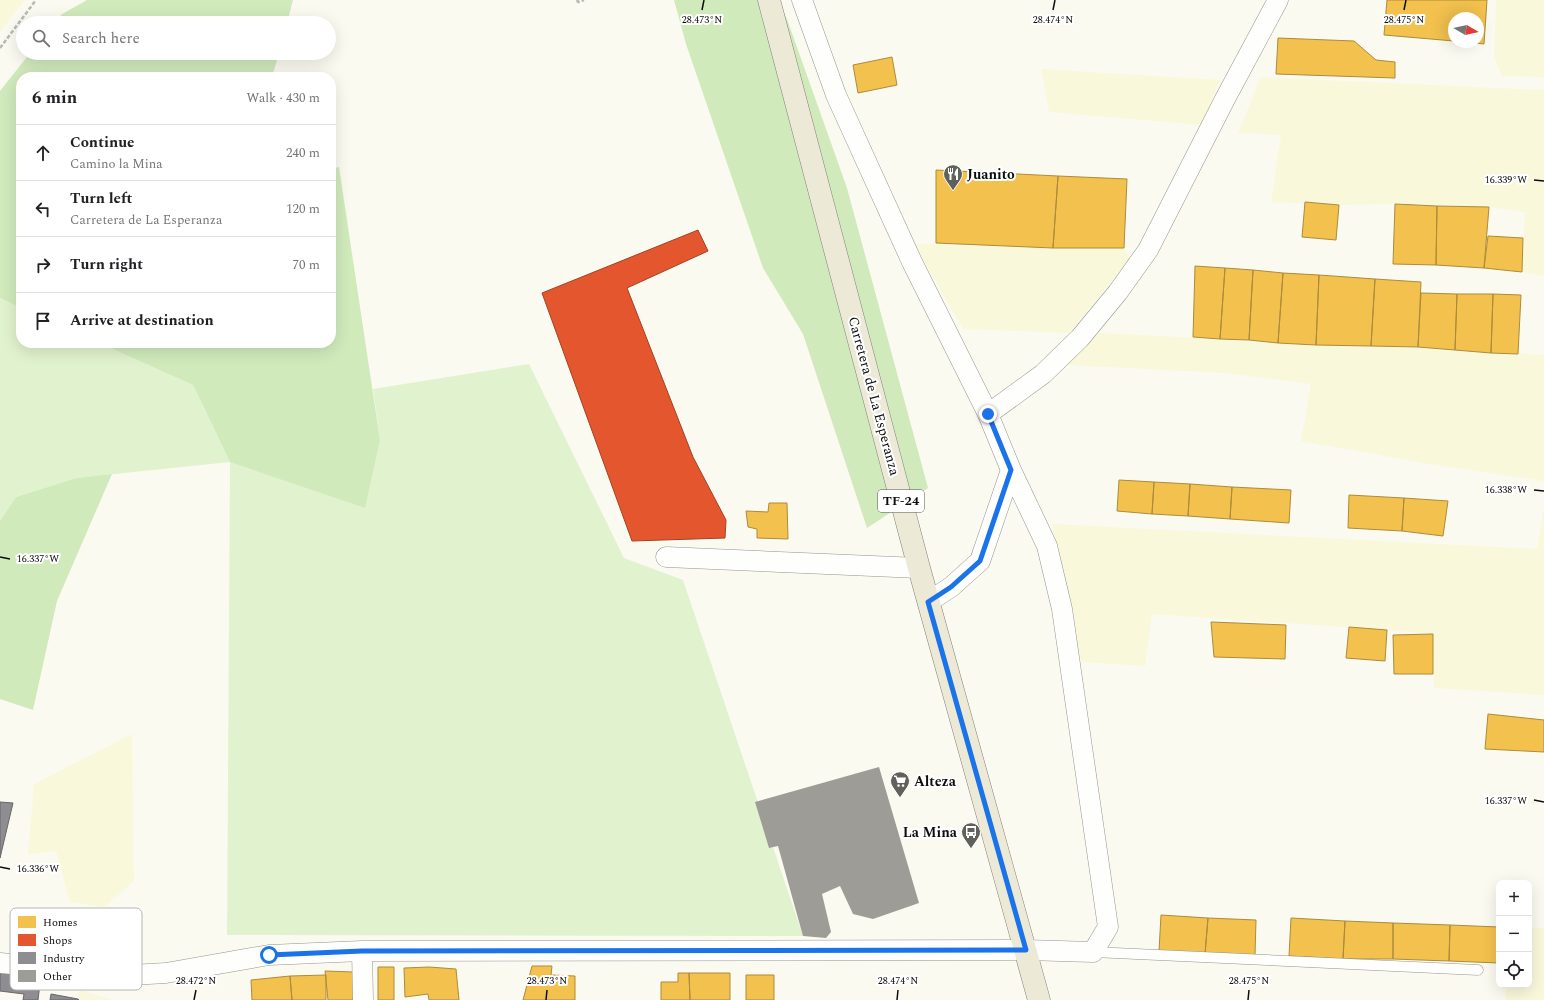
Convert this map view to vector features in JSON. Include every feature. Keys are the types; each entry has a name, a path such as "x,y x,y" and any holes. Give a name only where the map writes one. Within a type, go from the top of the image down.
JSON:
{"main road":[{"name":"Carretera de La Esperanza","path":"769,0 928,602 1039,1000"}],"street":[{"path":"142,974 166,973 269,955 362,951 1026,950 1093,952 1108,927 1062,609 1047,546 1011,470 988,414 912,262 840,102 802,0"},
{"path":"988,414 1043,374 1080,338 1118,292 1148,250 1225,99 1278,0"},
{"path":"928,602 951,587 980,561 1011,470"},
{"path":"666,557 919,568"},
{"path":"362,951 363,1000"},
{"path":"0,963 10,964"}],"lane":[{"path":"1093,952 1478,970"}],"path":[{"path":"24,16 36,0"},
{"path":"577,0 578,2 584,0"},
{"path":"0,48 16,27"}],"green space":[{"path":"0,0 25,0 0,32"},
{"path":"87,0 293,0 289,16 60,16"},
{"path":"674,0 778,0 787,19 847,188 928,488 867,528 803,334 763,268 686,44"},
{"path":"1496,0 1544,0 1544,77 1502,76 1494,58"},
{"path":"24,60 277,60 273,72 16,72 16,306 0,298 0,91"},
{"path":"1041,69 1220,80 1202,125 1049,112"},
{"path":"1261,77 1544,90 1544,276 1522,272 1525,212 1489,207 1395,204 1339,205 1271,202 1281,135 1238,133"},
{"path":"339,167 380,440 365,508 230,462 193,385 110,348 336,348 336,168"},
{"path":"936,243 1124,248 1131,259 1069,333 963,329 915,245"},
{"path":"0,298 16,306 16,348 110,348 193,385 230,462 76,478 16,497 0,521"},
{"path":"1096,333 1544,355 1544,481 1435,465 1301,441 1311,384 1224,373 1066,365"},
{"path":"529,364 624,558 683,580 803,936 227,935 230,462 380,440 373,389"},
{"path":"112,474 57,601 33,710 0,699 0,521 16,497 76,478"},
{"path":"1544,507 1544,695 1434,688 1433,634 1387,630 1152,614 1145,666 1081,662 1052,524 1537,549"},
{"path":"132,734 134,881 104,907 70,902 56,851 28,854 34,784"},
{"path":"1532,927 1544,928 1544,1000 1505,1000 1506,988 1532,988"},
{"path":"80,990 113,1000 79,1000"}],"building: Homes":[{"path":"1387,0 1487,0 1484,44 1484,12 1448,12 1448,40 1384,35"},
{"path":"1278,38 1354,41 1376,60 1395,62 1395,78 1276,74"},
{"path":"892,57 897,85 858,93 853,65"},
{"path":"936,170 1058,176 1053,248 936,243"},
{"path":"1058,176 1127,179 1124,248 1053,248"},
{"path":"1305,202 1339,205 1336,240 1302,237"},
{"path":"1395,204 1437,206 1436,265 1393,264"},
{"path":"1437,206 1489,207 1484,268 1436,265"},
{"path":"1488,236 1523,238 1522,272 1484,268"},
{"path":"1195,266 1225,268 1220,339 1193,337"},
{"path":"1225,268 1253,270 1249,340 1220,339"},
{"path":"1253,270 1283,273 1278,343 1249,340"},
{"path":"1283,273 1319,275 1316,345 1278,343"},
{"path":"1319,275 1375,279 1371,346 1316,345"},
{"path":"1375,279 1421,282 1418,347 1371,346"},
{"path":"1421,293 1457,294 1455,350 1418,347"},
{"path":"1457,294 1493,294 1491,353 1455,350"},
{"path":"1493,294 1521,295 1518,354 1491,353"},
{"path":"1119,480 1154,482 1152,514 1117,511"},
{"path":"1154,482 1190,484 1188,516 1152,514"},
{"path":"1190,484 1232,487 1230,519 1188,516"},
{"path":"1232,487 1291,490 1289,523 1230,519"},
{"path":"1349,495 1404,498 1402,531 1348,528"},
{"path":"1404,498 1448,501 1443,536 1402,531"},
{"path":"769,503 787,503 788,539 757,538 757,529 748,527 746,511 768,512"},
{"path":"1211,622 1286,625 1285,659 1214,657"},
{"path":"1349,627 1387,630 1385,661 1346,658"},
{"path":"1433,634 1433,674 1394,674 1393,635"},
{"path":"1488,714 1544,720 1544,752 1485,749"},
{"path":"1161,915 1208,918 1205,954 1159,951"},
{"path":"1208,918 1256,920 1255,955 1205,954"},
{"path":"1291,918 1345,921 1343,959 1289,956"},
{"path":"1345,921 1393,923 1393,959 1343,959"},
{"path":"1393,923 1450,925 1449,961 1393,959"},
{"path":"1450,925 1496,927 1496,963 1449,961"},
{"path":"532,966 552,966 551,975 575,976 575,1000 523,1000"},
{"path":"378,967 394,967 394,1000 378,1000"},
{"path":"429,967 456,969 459,1000 429,1000 428,994 405,997 404,968"},
{"path":"325,971 354,972 355,1000 328,1000"},
{"path":"678,973 689,973 690,1000 661,1000 661,982 678,982"},
{"path":"689,973 730,973 730,1000 690,1000"},
{"path":"326,975 326,1000 292,1000 290,976"},
{"path":"746,975 774,975 774,1000 746,1000"},
{"path":"290,976 292,1000 252,1000 251,980"}],"building: Shops":[{"path":"698,230 708,251 627,288 693,457 726,520 725,538 632,541 542,293"}],"building: Industry":[{"path":"0,802 13,803 0,858"},
{"path":"0,969 10,970 10,990 39,990 38,1000 23,1000 24,994 0,991"},
{"path":"51,994 78,999 79,1000 50,1000"}],"building: Other":[{"path":"879,767 919,903 873,919 853,914 840,886 822,894 831,932 826,938 803,936 778,846 769,848 755,802"}],"place":[{"name":"Juanito","path":"953,191"},
{"name":"Alteza","path":"900,798"},
{"name":"La Mina","path":"971,849"}],"route":[{"path":"269,955 362,951 1026,950 928,602 951,587 980,561 1011,470 988,414"}]}
